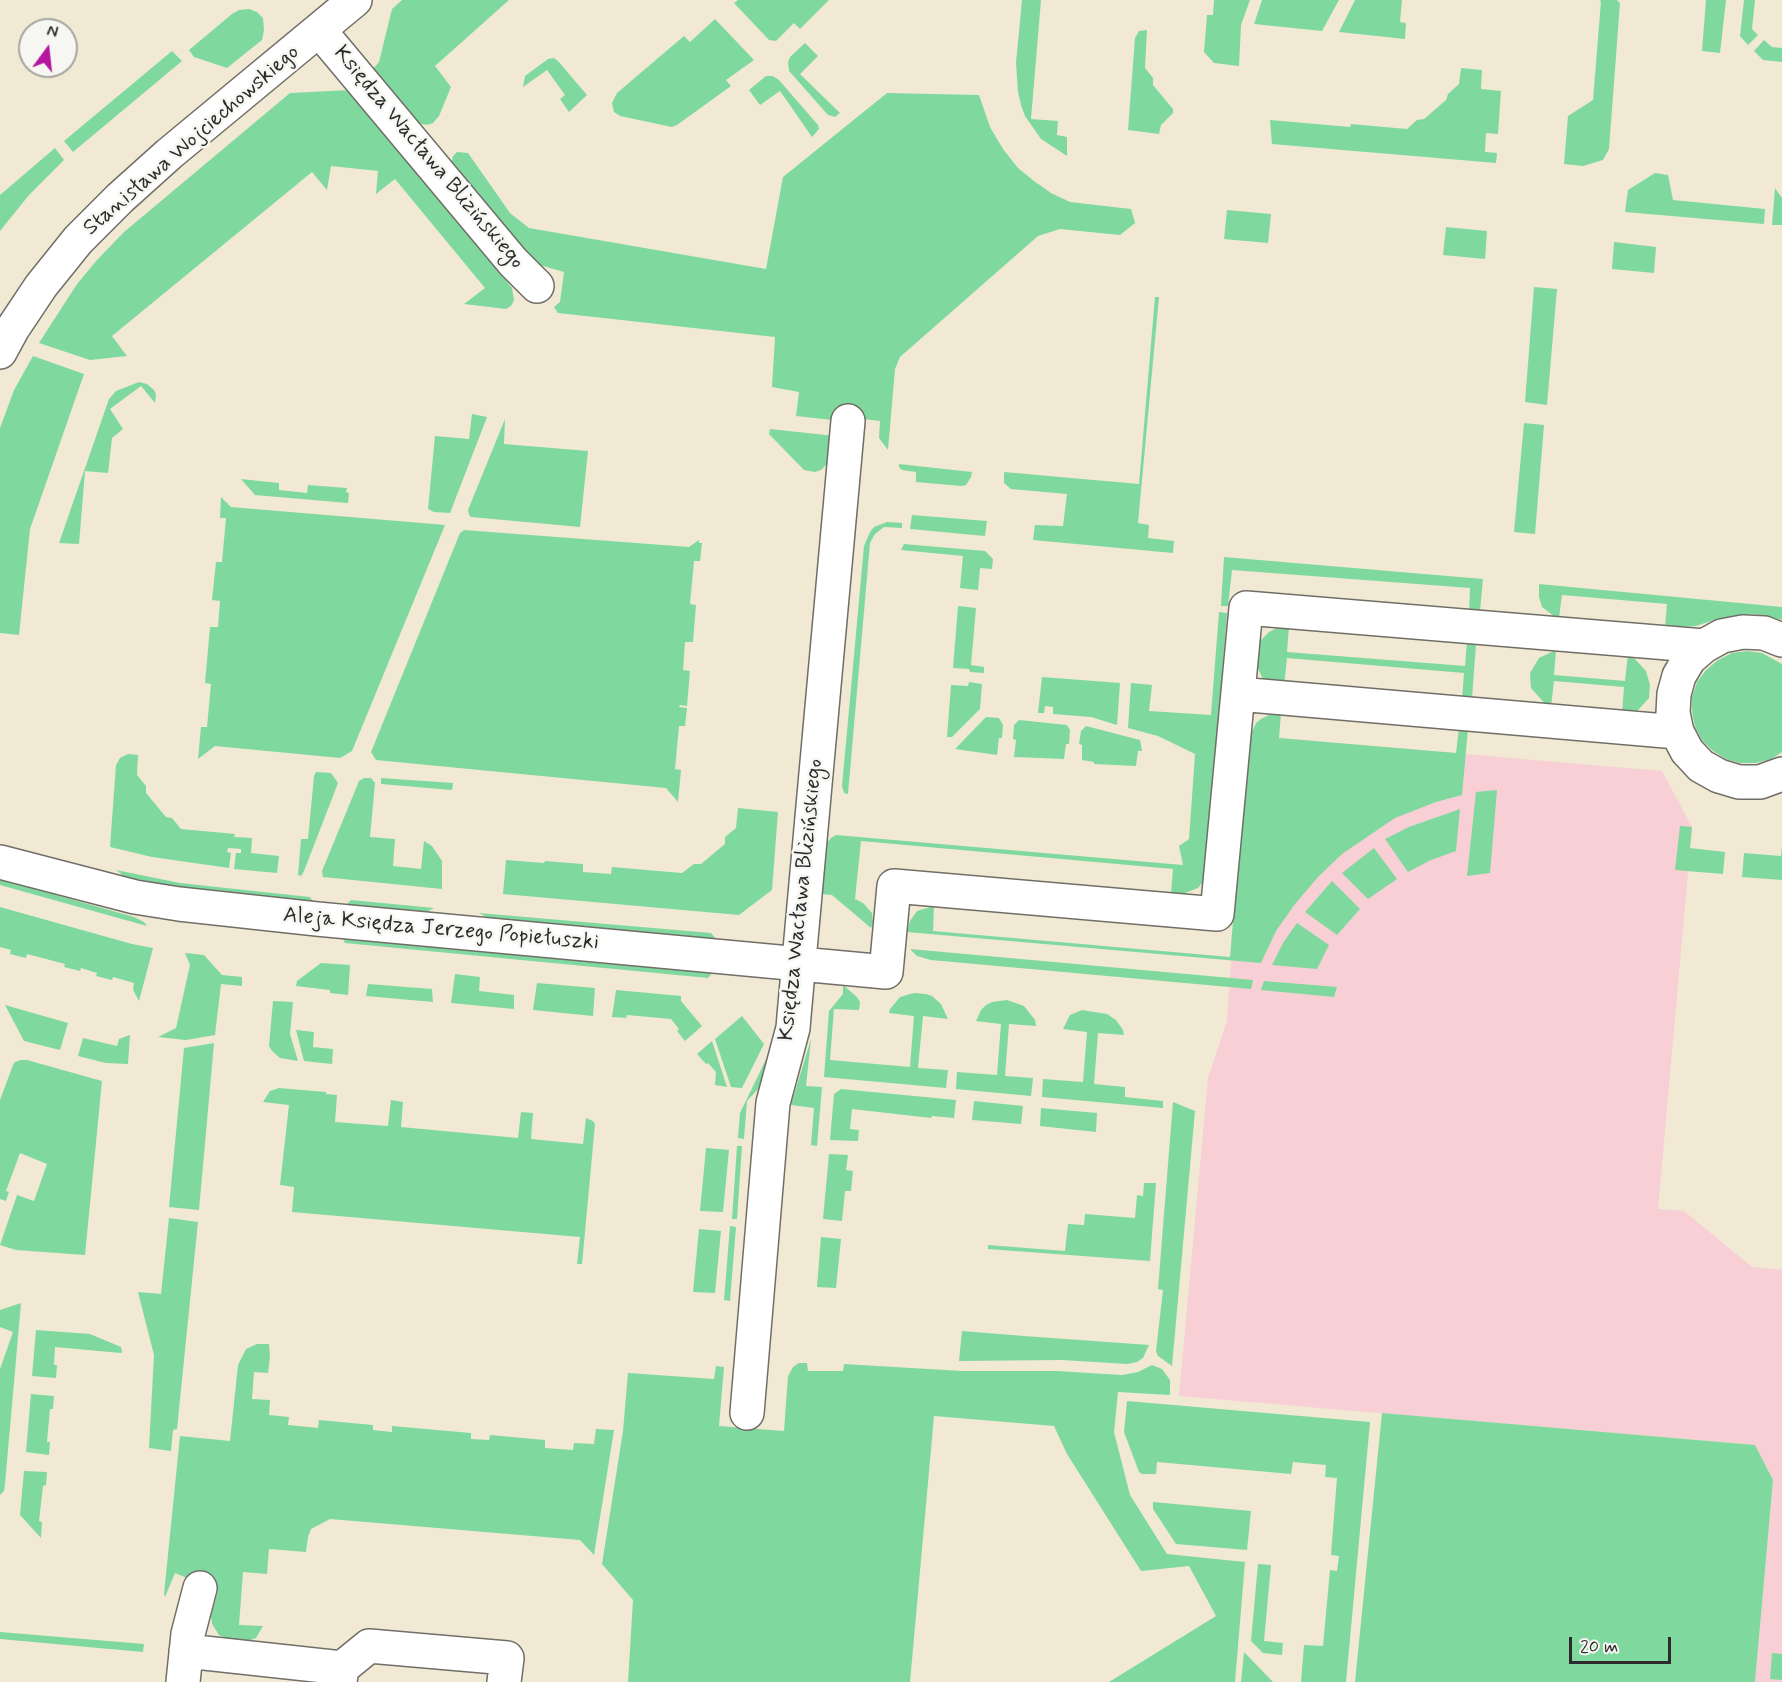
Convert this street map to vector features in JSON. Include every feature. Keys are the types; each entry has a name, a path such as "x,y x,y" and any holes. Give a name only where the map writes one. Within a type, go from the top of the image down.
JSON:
{"street":[{"name":"Stanisława Wojciechowskiego","path":"0,352 13,327 41,286 78,240 120,198 169,154 355,0"},
{"name":"Księdza Wacława Blizińskiego","path":"319,30 513,262 537,286"},
{"name":"Księdza Wacława Blizińskiego","path":"747,1413 773,1103 793,1028 848,421"},
{"path":"1677,732 1238,694 1245,608 1704,646"},
{"path":"1782,640 1764,633 1743,632 1722,636 1704,646 1689,659 1679,676 1674,694 1673,713 1677,732 1687,751 1701,766 1719,776 1739,782 1760,782 1782,774"},
{"name":"Aleja Księdza Jerzego Popiełuszki","path":"0,862 135,897 179,904 886,972 894,886 1217,914 1238,694"},
{"path":"200,1588 193,1611 185,1667 341,1675 369,1646 507,1658 504,1682"}],"shaded area":[{"path":"1279,738 1662,771 1692,827 1658,1209 1684,1211 1752,1267 1782,1270 1782,1682 1755,1682 1773,1480 1755,1445 1179,1396 1208,1078 1227,1021 1248,741"}],"green space":[{"path":"402,0 509,0 435,66 451,87 439,116 433,123 427,125 415,119 373,69 379,62 392,9"},
{"path":"738,0 829,0 800,29 794,23 776,41 769,40 734,3"},
{"path":"1022,0 1041,0 1031,119 1058,121 1057,135 1067,137 1067,156 1041,139 1025,116 1021,105 1016,63"},
{"path":"1214,0 1250,0 1241,25 1239,66 1214,63 1204,52 1207,15 1213,15"},
{"path":"1262,0 1339,0 1322,31 1254,24"},
{"path":"1355,0 1402,0 1400,22 1406,23 1405,39 1339,32"},
{"path":"1599,0 1617,0 1620,3 1609,149 1603,160 1583,166 1564,164 1568,116 1593,100 1601,1"},
{"path":"1706,0 1726,0 1720,53 1702,51"},
{"path":"1744,0 1755,0 1752,29 1758,35 1748,45 1740,36"},
{"path":"249,9 257,12 263,18 262,40 227,68 194,57 189,50 232,14 239,10"},
{"path":"715,19 754,60 726,80 731,86 672,127 620,116 614,112 612,103 617,93 684,36 690,42"},
{"path":"1147,30 1145,68 1153,78 1153,85 1173,109 1173,113 1161,125 1159,134 1128,130 1135,38 1139,31"},
{"path":"1764,40 1772,47 1782,48 1782,62 1763,60 1754,51"},
{"path":"805,43 818,56 800,74 840,113 835,117 828,115 789,71 790,57"},
{"path":"172,51 182,61 73,152 64,141"},
{"path":"554,58 587,95 569,112 560,99 565,95 547,70 523,87 525,76 548,59"},
{"path":"1461,68 1482,70 1481,89 1501,91 1498,134 1486,133 1485,152 1497,153 1496,163 1272,144 1270,120 1407,129 1417,120 1424,119 1446,100 1448,94 1459,84"},
{"path":"766,76 773,76 779,80 818,125 819,129 812,137 780,91 760,105 749,90"},
{"path":"350,90 512,288 514,300 511,306 506,309 464,304 485,288 395,179 376,194 378,171 331,166 327,190 312,172 112,336 127,356 90,360 39,343 77,284 124,232 290,93"},
{"path":"887,93 979,95 990,127 1018,168 1051,193 1070,202 1131,209 1135,223 1120,235 1060,229 1038,236 900,357 895,369 888,450 879,438 880,421 836,416 832,420 796,416 799,392 772,387 775,337 558,313 554,307 560,302 564,272 536,264 451,164 457,152 468,153 510,213 529,228 766,269 783,177"},
{"path":"55,148 64,160 29,195 0,231 0,195"},
{"path":"1655,173 1668,175 1673,200 1765,209 1764,224 1625,212 1628,190"},
{"path":"1775,188 1782,198 1782,225 1772,225"},
{"path":"1227,210 1271,214 1268,243 1224,239"},
{"path":"1446,227 1487,231 1485,259 1443,255"},
{"path":"1614,242 1656,247 1654,273 1612,269"},
{"path":"1534,287 1557,289 1547,405 1525,402"},
{"path":"1155,297 1159,297 1138,523 1149,525 1148,538 1174,541 1173,553 1033,540 1035,525 1063,526 1067,494 1011,489 1004,483 1004,472 1139,484"},
{"path":"33,356 84,374 30,529 19,635 0,633 0,428 14,390"},
{"path":"139,382 147,384 154,390 155,403 141,386 110,409 123,429 112,438 108,473 85,471 79,544 59,543 109,399 116,391"},
{"path":"472,414 487,417 450,513 434,512 428,509 435,436 469,439"},
{"path":"505,419 504,444 588,451 580,527 469,515 468,510"},
{"path":"1524,423 1544,425 1535,534 1514,532"},
{"path":"770,429 835,436 830,461 821,470 815,472 804,470 769,434"},
{"path":"899,464 972,472 966,485 961,486 916,482 916,472 902,470"},
{"path":"241,479 279,483 279,490 307,493 308,485 347,488 348,503 255,495"},
{"path":"221,497 231,507 445,525 352,751 340,758 215,746 198,759 201,727 207,727 211,684 205,683 210,627 218,627 220,601 212,600 216,562 222,562 226,518 220,518"},
{"path":"912,515 987,521 985,536 910,529"},
{"path":"887,522 902,523 902,528 884,527 875,534 870,543 848,794 844,793 842,786 864,546 874,527"},
{"path":"464,530 689,547 699,540 699,543 702,543 700,561 694,561 690,604 696,605 693,642 685,642 683,670 690,671 687,706 680,705 679,707 687,708 685,726 679,726 675,769 681,770 678,802 666,788 376,760 371,752 460,533"},
{"path":"904,544 985,551 993,559 992,569 980,568 978,590 960,588 963,556 901,550"},
{"path":"1224,557 1483,579 1480,611 1469,614 1470,588 1232,570 1228,606 1221,606"},
{"path":"1539,584 1782,607 1782,620 1763,615 1746,614 1720,618 1696,626 1665,628 1667,604 1562,595 1559,618 1542,607"},
{"path":"958,606 976,608 971,665 984,667 984,673 953,668"},
{"path":"1219,612 1227,613 1206,871 1198,888 1185,893 1171,894 1173,869 861,841 855,899 863,903 872,913 871,928 832,895 820,894 825,845 836,835 1183,865 1179,846 1189,839 1195,754 1158,736 1128,728 1131,683 1152,685 1149,711 1211,715"},
{"path":"1289,627 1287,652 1465,666 1467,641 1472,642 1476,645 1472,698 1462,700 1464,673 1287,658 1284,686 1267,683 1256,664 1259,642 1275,629"},
{"path":"1556,650 1554,675 1625,681 1628,655 1646,671 1650,685 1649,698 1638,710 1622,713 1624,687 1554,681 1551,707 1547,706 1531,688 1530,673 1539,658"},
{"path":"1747,651 1762,653 1782,664 1782,752 1771,759 1756,763 1740,763 1726,759 1713,751 1702,740 1695,727 1692,712 1692,697 1697,682 1706,670 1718,660 1732,653"},
{"path":"1042,677 1120,683 1117,725 1091,717 1053,714 1053,707 1045,706 1044,713 1038,713"},
{"path":"969,682 982,684 980,709 952,737 947,737 951,685 968,686"},
{"path":"1273,713 1281,713 1279,738 1456,753 1459,728 1468,729 1462,795 1436,802 1395,818 1342,854 1295,904 1276,931 1261,963 907,932 910,921 917,911 934,906 933,931 1230,957 1248,741 1256,723"},
{"path":"986,717 999,718 1003,725 997,755 955,749"},
{"path":"1019,720 1067,725 1070,730 1069,744 1066,744 1064,759 1014,757 1016,740 1013,739 1014,725"},
{"path":"1086,726 1140,740 1142,751 1138,751 1136,766 1094,764 1094,762 1082,760 1082,745 1079,744 1081,731"},
{"path":"128,754 138,755 137,775 146,786 146,793 166,817 172,818 181,829 235,834 234,837 252,838 251,853 279,856 277,873 234,869 236,853 241,853 241,849 228,848 227,852 231,853 229,868 152,857 110,847 116,765 120,758"},
{"path":"316,772 331,773 338,783 301,876 298,875 301,839 308,839"},
{"path":"371,778 375,783 370,837 395,839 393,866 421,869 424,841 432,846 442,861 442,889 323,877 322,871 359,781"},
{"path":"381,778 453,783 452,790 381,784"},
{"path":"1497,790 1490,873 1467,876 1476,792"},
{"path":"738,808 778,812 772,890 739,915 503,894 506,860 583,864 583,872 611,874 612,867 682,873 694,864 701,864 725,844 725,837 736,828"},
{"path":"1460,809 1456,851 1408,872 1385,839 1409,827"},
{"path":"1680,826 1692,827 1690,848 1725,852 1723,874 1675,870"},
{"path":"1782,845 1782,880 1742,877 1744,853 1781,856"},
{"path":"1374,848 1397,879 1368,899 1342,873"},
{"path":"116,870 180,883 310,897 314,903 193,890 125,877"},
{"path":"0,879 134,917 147,926 0,885"},
{"path":"1332,881 1360,909 1337,935 1305,912"},
{"path":"351,900 434,908 425,913 346,905"},
{"path":"0,907 153,948 139,1001 133,990 134,983 113,977 112,980 96,976 97,973 81,968 80,971 64,967 65,964 27,954 26,958 10,954 11,950 0,947"},
{"path":"479,913 711,933 716,939 490,919"},
{"path":"1297,923 1329,945 1317,969 1272,965 1283,943"},
{"path":"342,937 713,972 708,978 345,943"},
{"path":"910,949 1253,980 1251,989 931,960 917,956"},
{"path":"185,953 204,955 222,975 242,977 242,986 221,984 215,1035 186,1040 158,1037 176,1028 190,965"},
{"path":"321,963 350,965 348,995 330,993 330,990 296,986 297,981"},
{"path":"455,974 480,977 479,991 514,995 514,1009 451,1003"},
{"path":"1264,981 1337,987 1334,997 1261,990"},
{"path":"537,983 595,988 593,1016 533,1010"},
{"path":"368,984 432,989 433,1002 366,996"},
{"path":"843,985 857,997 860,1002 859,1010 834,1009 830,1060 910,1067 914,1016 889,1013 900,997 914,993 926,994 941,1004 948,1019 923,1016 918,1068 948,1070 946,1088 824,1077 829,1011 843,994"},
{"path":"616,990 681,996 681,1001 702,1026 685,1041 671,1019 627,1015 626,1018 612,1017"},
{"path":"1007,1000 1024,1006 1035,1020 1036,1026 1009,1024 1005,1076 1033,1078 1031,1096 956,1089 957,1072 997,1075 1001,1024 976,1021 986,1005"},
{"path":"273,1001 293,1002 290,1034 298,1061 280,1058 269,1046"},
{"path":"5,1005 68,1023 60,1050 24,1041"},
{"path":"1082,1010 1107,1014 1116,1020 1124,1035 1098,1033 1094,1084 1125,1087 1125,1097 1163,1101 1163,1108 1042,1097 1043,1079 1083,1082 1087,1032 1063,1029 1070,1015"},
{"path":"742,1016 764,1044 742,1088 731,1087 715,1039"},
{"path":"296,1030 314,1032 313,1047 333,1049 332,1064 304,1061"},
{"path":"130,1035 128,1064 106,1063 78,1056 83,1038 117,1046 119,1039"},
{"path":"811,1039 806,1086 822,1087 817,1146 811,1145 814,1108 791,1105"},
{"path":"712,1041 727,1087 715,1085 716,1072 697,1054"},
{"path":"214,1043 199,1210 169,1207 184,1048"},
{"path":"772,1047 761,1086 747,1101 744,1139 738,1138 740,1113"},
{"path":"21,1060 102,1081 85,1255 16,1250 0,1245 17,1195 34,1201 47,1164 20,1153 6,1191 9,1192 6,1201 0,1199 0,1100 13,1065"},
{"path":"279,1088 337,1095 335,1122 388,1126 391,1100 403,1102 401,1127 518,1138 521,1112 533,1113 531,1139 583,1144 586,1118 593,1121 595,1124 582,1264 577,1264 580,1237 292,1212 294,1187 280,1185 289,1105 263,1102 270,1091"},
{"path":"841,1089 956,1100 954,1118 932,1116 931,1118 852,1109 850,1129 859,1130 858,1141 830,1140 834,1094"},
{"path":"974,1101 1023,1106 1021,1124 972,1120"},
{"path":"1173,1102 1195,1111 1172,1366 1158,1356 1156,1351 1163,1290 1158,1289"},
{"path":"1041,1108 1097,1113 1096,1132 1040,1126"},
{"path":"737,1146 742,1146 737,1219 732,1219"},
{"path":"706,1148 729,1150 723,1212 700,1211"},
{"path":"829,1154 848,1155 846,1170 853,1171 851,1191 845,1191 842,1221 823,1219"},
{"path":"1144,1183 1156,1183 1150,1261 988,1249 988,1245 1065,1251 1068,1224 1084,1225 1085,1214 1135,1218 1137,1195 1143,1196"},
{"path":"169,1218 198,1222 177,1429 173,1430 171,1451 149,1448 154,1355 138,1292 161,1294"},
{"path":"730,1226 736,1227 730,1301 724,1300"},
{"path":"699,1229 721,1231 715,1293 693,1292"},
{"path":"821,1237 841,1239 836,1288 817,1287"},
{"path":"21,1303 5,1484 4,1491 0,1495 0,1369 13,1332 0,1327 0,1310"},
{"path":"36,1330 90,1334 121,1347 122,1352 55,1347 56,1378 32,1376"},
{"path":"962,1331 1149,1345 1143,1358 1127,1364 1062,1360 959,1361"},
{"path":"257,1344 269,1344 270,1357 268,1373 254,1372 252,1399 270,1400 269,1415 289,1417 288,1425 318,1428 319,1420 373,1425 373,1430 392,1432 392,1426 471,1433 471,1439 489,1440 490,1435 545,1440 545,1448 573,1450 574,1443 594,1444 596,1429 614,1430 594,1555 580,1540 330,1519 311,1529 306,1552 269,1549 267,1574 243,1572 239,1625 263,1626 256,1638 245,1642 219,1635 212,1624 211,1616 218,1591 175,1573 165,1597 164,1594 180,1436 230,1441 238,1365 246,1349"},
{"path":"799,1363 807,1363 808,1371 843,1371 844,1364 962,1371 1057,1371 1122,1375 1138,1372 1152,1365 1162,1369 1170,1380 1170,1395 1118,1392 1114,1432 1130,1495 1167,1554 1245,1562 1235,1682 1109,1682 1216,1616 1189,1566 1141,1571 1067,1454 1054,1426 934,1416 910,1682 628,1682 633,1600 602,1564 623,1431 628,1373 714,1379 716,1366 724,1367 719,1426 784,1431 788,1376 793,1367"},
{"path":"31,1394 54,1396 53,1409 50,1409 47,1442 50,1442 49,1455 26,1452"},
{"path":"1127,1401 1370,1422 1346,1682 1301,1682 1304,1645 1323,1646 1330,1570 1337,1571 1339,1556 1331,1555 1337,1478 1325,1477 1326,1465 1293,1462 1291,1474 1157,1462 1156,1474 1142,1474 1139,1472 1124,1432"},
{"path":"1382,1413 1755,1445 1773,1480 1755,1682 1355,1682"},
{"path":"24,1471 47,1472 39,1521 42,1522 41,1538 20,1515"},
{"path":"1153,1502 1251,1511 1247,1550 1176,1544 1153,1509"},
{"path":"1258,1564 1271,1565 1264,1641 1283,1643 1282,1655 1263,1653 1251,1641"},
{"path":"0,1632 144,1644 143,1652 0,1639"},
{"path":"1244,1652 1273,1682 1241,1682"},
{"path":"1772,1653 1782,1654 1782,1680 1770,1679"}]}
